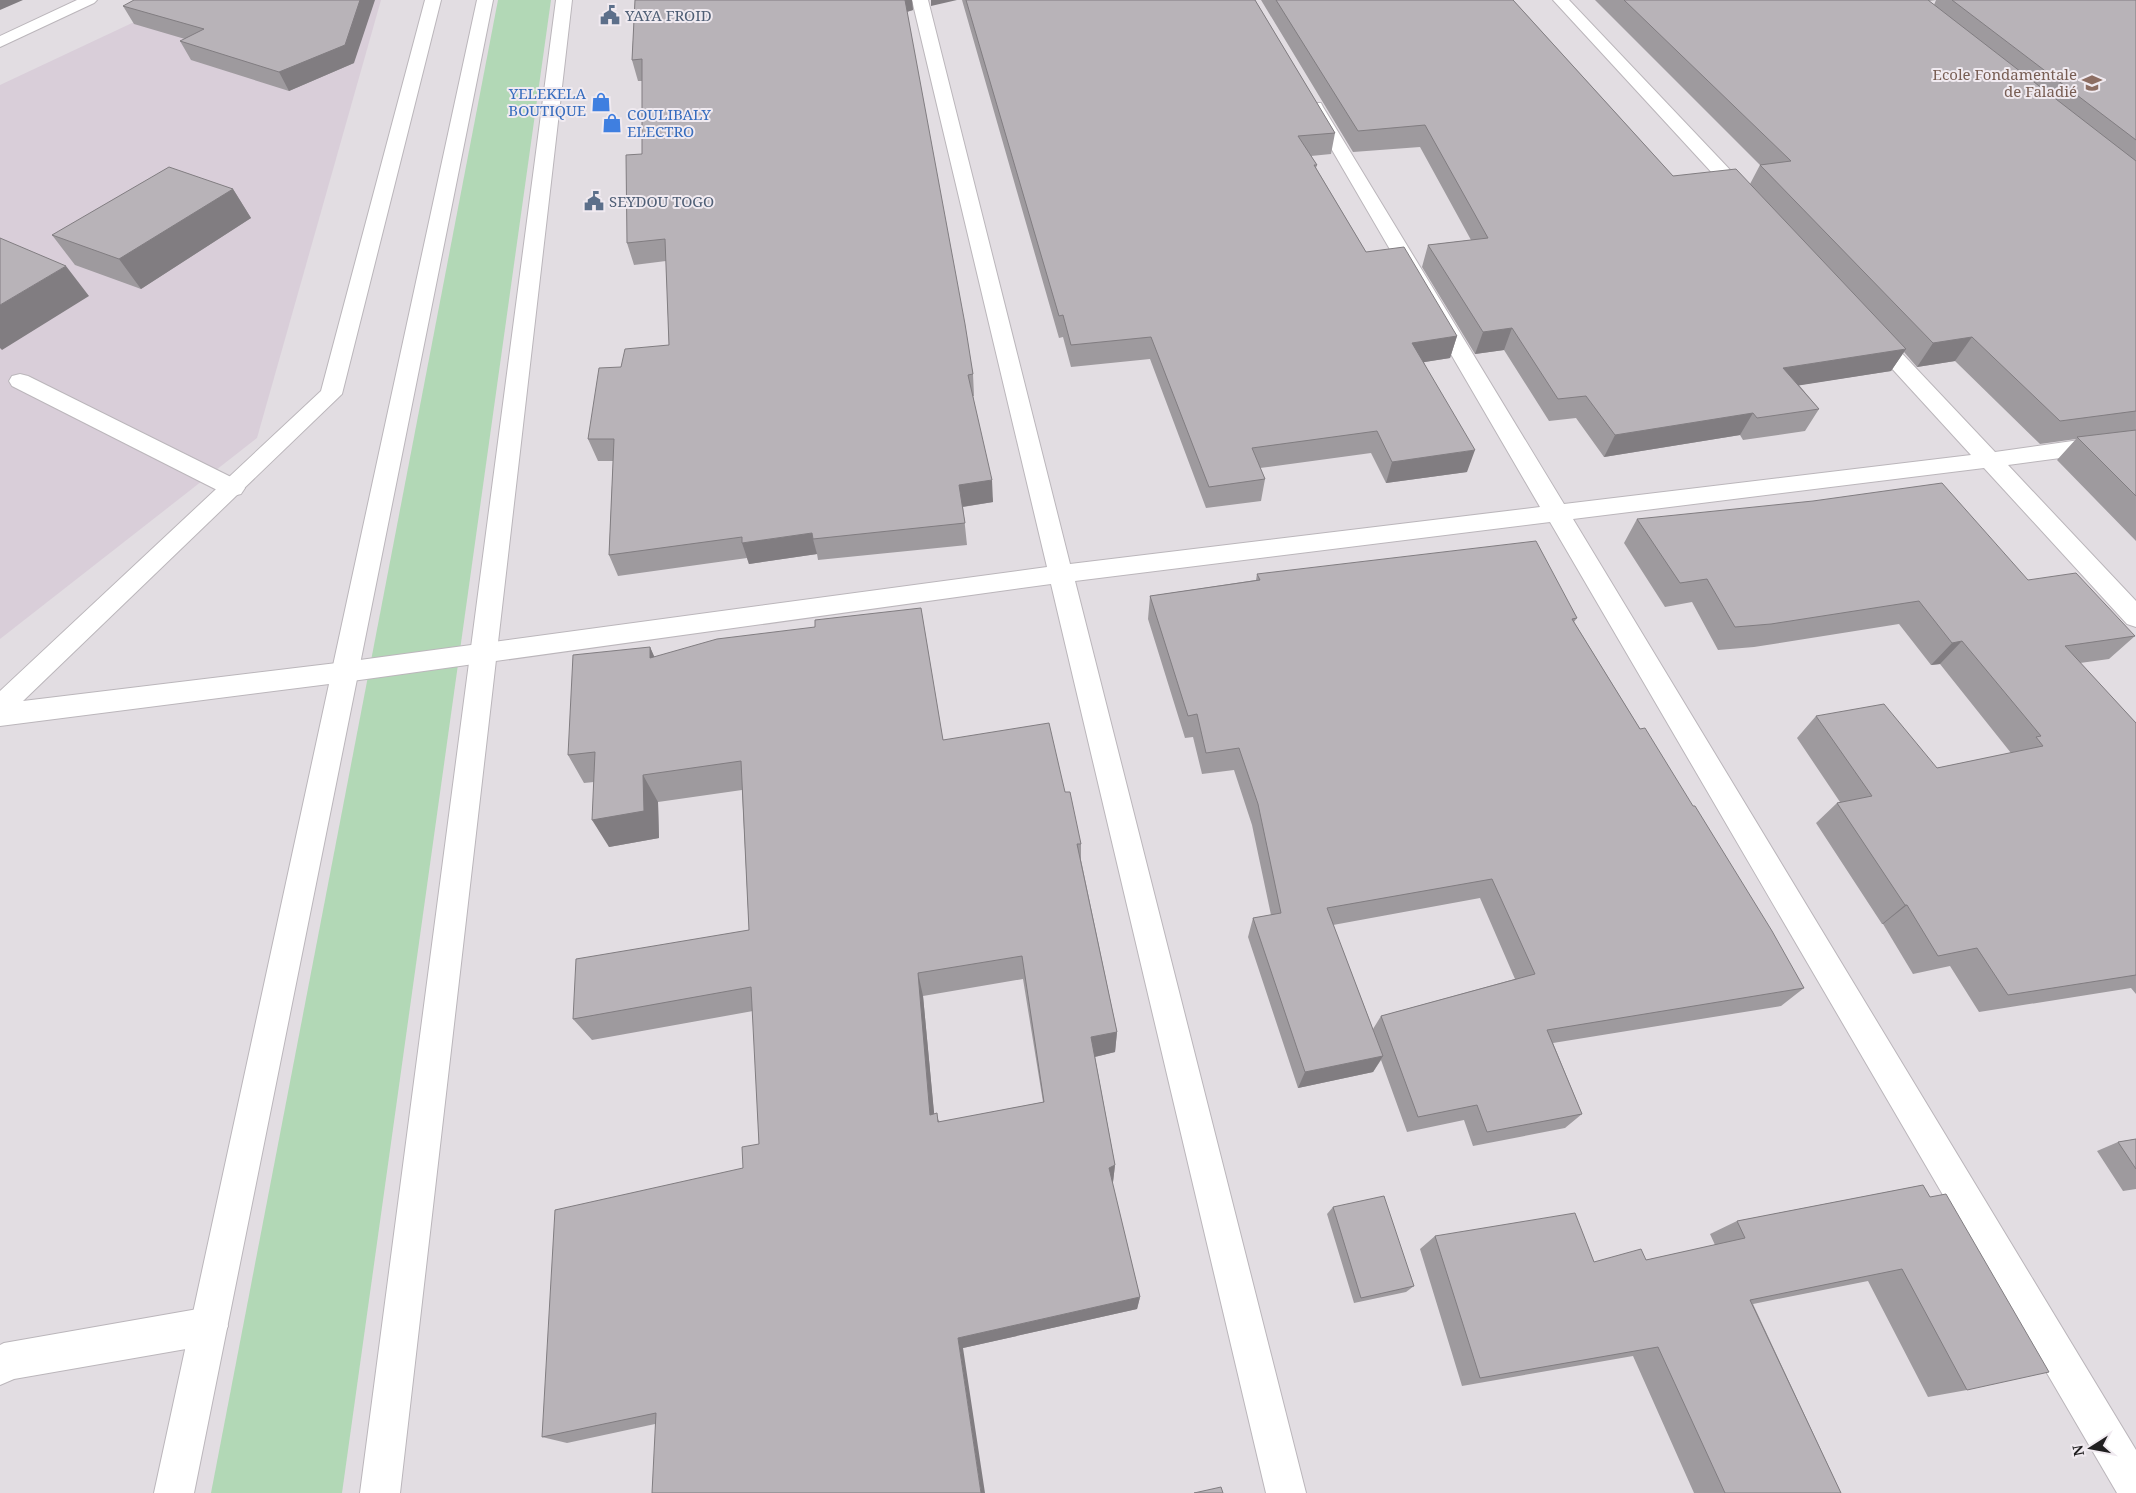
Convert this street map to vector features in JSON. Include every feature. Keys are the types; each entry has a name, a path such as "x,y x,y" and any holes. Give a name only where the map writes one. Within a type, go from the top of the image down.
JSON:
{"street":[{"path":"0,42 89,0"},
{"path":"0,707 331,394 433,0"},
{"path":"174,1493 484,0"},
{"path":"380,1493 564,0"},
{"path":"920,0 1286,1493"},
{"path":"1561,0 1758,212"},
{"path":"1302,86 2136,1487"},
{"path":"1860,321 2136,617"},
{"path":"20,381 233,488"},
{"path":"0,715 345,672 1060,574 1557,514 2136,440"},
{"path":"0,1366 4,1362 209,1326"}],"shaded area":[{"path":"181,0 381,0 257,438 0,639 0,85"}],"green space":[{"path":"498,0 551,0 342,1493 211,1493"}],"building":[{"path":"134,0 360,0 345,45 279,72 180,41 204,29 123,6"},
{"path":"635,0 905,0 965,324 973,374 968,375 992,480 959,485 965,523 813,539 812,533 742,543 742,537 609,555 614,439 588,439 599,368 621,367 625,349 669,345 665,239 627,243 626,155 642,154 642,59 632,60"},
{"path":"966,0 1255,0 1335,133 1298,136 1317,165 1314,165 1366,252 1404,247 1457,336 1412,343 1475,450 1392,462 1377,431 1252,448 1265,479 1209,487 1151,337 1071,345 1063,315 1059,316"},
{"path":"1276,0 1513,0 1673,176 1736,169 1906,349 1783,368 1819,409 1757,418 1753,413 1615,435 1586,396 1558,399 1512,328 1483,332 1428,245 1488,238 1425,125 1358,131"},
{"path":"1624,0 1928,0 2136,161 2136,411 2060,421 1972,337 1933,343 1760,165 1791,161"},
{"name":"Ecole Fondamentale de Faladié","path":"1952,0 2136,0 2136,140"},
{"path":"169,167 233,189 119,259 52,235"},
{"path":"0,238 66,266 0,305"},
{"path":"2136,430 2136,496 2077,437"},
{"path":"1942,483 2028,580 2076,573 2135,636 2065,646 2136,723 2136,975 2008,995 1977,948 1938,956 1907,905 1905,905 1837,803 1872,796 1816,716 1884,704 1937,768 2043,746 2036,737 2041,736 1962,641 1952,643 1919,601 1771,624 1735,627 1707,579 1680,583 1637,519 1813,501"},
{"path":"1536,541 1577,618 1572,619 1640,729 1645,728 1693,806 1695,806 1772,931 1804,988 1547,1030 1582,1114 1487,1132 1477,1105 1418,1117 1381,1016 1535,974 1492,879 1327,908 1383,1056 1305,1072 1253,918 1281,913 1258,804 1239,748 1206,753 1197,714 1188,716 1150,596 1260,580 1257,574"},
{"path":"921,608 943,740 1049,723 1065,792 1070,792 1081,844 1077,844 1117,1032 1091,1037 1115,1165 1109,1168 1140,1297 958,1338 981,1493 652,1493 656,1413 542,1437 555,1210 743,1168 742,1147 759,1144 751,987 573,1019 576,959 749,930 741,761 643,775 644,811 592,820 595,752 568,755 573,655 650,647 650,658 717,639 815,627 815,620","holes":["1022,956 1044,1102 938,1122 937,1113 930,1115 918,973"]},
{"path":"2136,1139 2136,1169 2118,1142"},
{"path":"1923,1185 1930,1197 1946,1194 2049,1372 1967,1390 1902,1269 1750,1300 1841,1493 1725,1493 1658,1347 1480,1378 1435,1236 1575,1213 1594,1262 1641,1249 1646,1260 1745,1238 1737,1221"},
{"path":"1384,1196 1414,1286 1361,1298 1333,1207"},
{"path":"1221,1487 1223,1493 1194,1493"}],"place":[{"name":"YAYA FROID","path":"610,15"},
{"name":"Ecole Fondamentale de Faladié","path":"2092,83"},
{"name":"YELEKELA BOUTIQUE","path":"601,102"},
{"name":"COULIBALY ELECTRO","path":"612,123"},
{"name":"SEYDOU TOGO","path":"594,201"}]}
